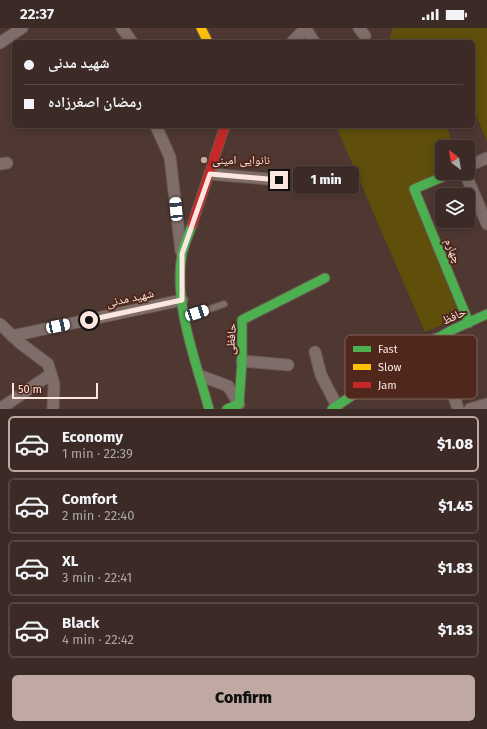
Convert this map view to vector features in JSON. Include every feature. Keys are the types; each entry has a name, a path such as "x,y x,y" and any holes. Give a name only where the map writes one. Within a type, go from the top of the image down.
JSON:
{"street":[{"path":"0,43 22,28"},
{"path":"122,28 131,40"},
{"path":"201,28 207,40"},
{"path":"294,40 306,28 313,40"},
{"path":"157,128 170,157 182,254 182,300 184,318 209,409"},
{"path":"182,254 225,128"},
{"path":"475,163 487,158"},
{"path":"210,174 279,180"},
{"name":"چهارم","path":"435,180 414,189 469,323"},
{"path":"468,180 487,224"},
{"name":"حافظی","path":"241,406 242,320 325,278"},
{"name":"شهید مدنی","path":"12,336 182,300"},
{"name":"حافظ","path":"444,335 487,314"},
{"path":"0,324 12,336 48,364 54,384 53,409"},
{"path":"315,352 321,375 335,408"},
{"path":"242,361 288,365"},
{"path":"0,409 51,374"},
{"path":"201,376 228,386 241,406 227,409"},
{"name":"حافظ","path":"335,408 348,399"},
{"path":"455,399 458,409"},
{"path":"470,409 487,404"}],"lane":[{"path":"184,318 224,304"}],"shaded area":[{"path":"393,28 487,28 487,141 475,113 475,40 389,40"},
{"path":"337,128 448,128 451,140 435,140 435,176 410,188 460,317 425,332"}],"traffic: fast":[{"path":"435,180 414,189 469,323"},
{"path":"192,225 182,254 180,273 181,292 187,332 209,409"},
{"path":"227,409 239,404 242,361 242,320 325,278"},
{"path":"443,335 487,314"},
{"path":"332,409 347,399"}],"traffic: slow":[{"path":"201,28 207,40"}],"traffic: jam":[{"path":"192,225 224,128"}],"place":[{"name":"نانوایی امینی","path":"204,160"}],"route":[{"path":"89,320 182,300 182,254 210,174 279,180"}]}
